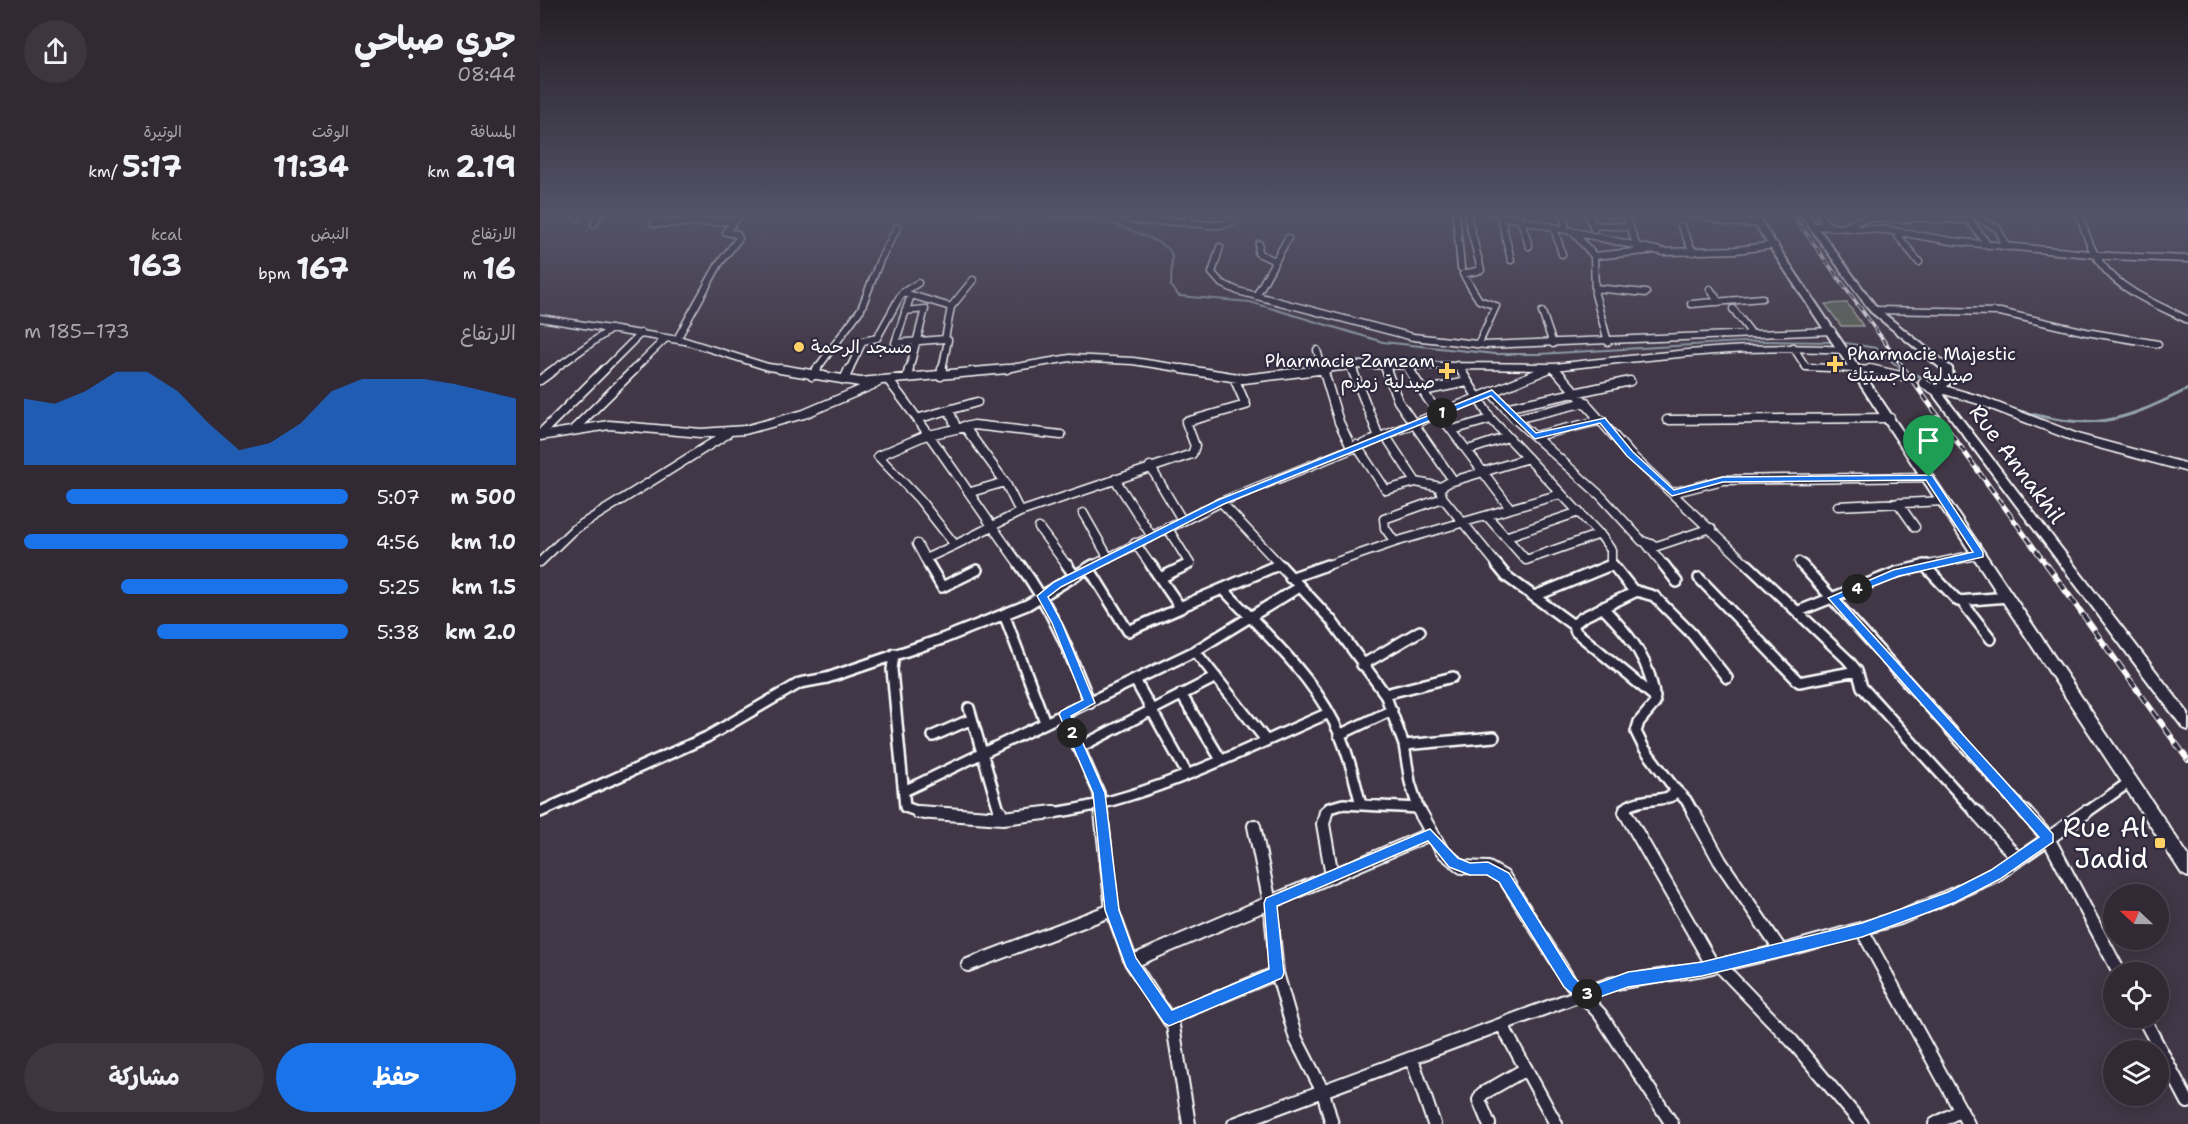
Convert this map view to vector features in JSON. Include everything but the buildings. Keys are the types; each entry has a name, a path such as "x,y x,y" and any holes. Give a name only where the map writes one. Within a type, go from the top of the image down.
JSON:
{"main road":[{"path":"1789,266 2188,870"},
{"path":"1843,266 1874,310 1949,370 1948,379 1941,389"},
{"name":"Rue Annakhil","path":"1941,389 2188,724"}],"street":[{"path":"677,339 718,266"},
{"path":"812,376 861,309 877,266"},
{"path":"1215,266 1213,276 1228,287 1256,296 1407,336 1478,345 1608,342 1752,334 1839,342"},
{"path":"1256,296 1272,266"},
{"path":"1478,345 1496,306 1479,300 1463,274 1481,270 1480,266"},
{"path":"1594,266 1599,316 1608,342"},
{"path":"2104,266 2113,278 2188,320"},
{"path":"941,376 951,307 973,280"},
{"path":"843,380 863,341 877,338 902,293 918,283"},
{"path":"1595,288 1646,293"},
{"path":"1710,289 1719,302"},
{"path":"902,293 951,307"},
{"path":"911,295 895,343 945,339"},
{"path":"1691,304 1762,298"},
{"path":"905,311 925,309 939,304"},
{"path":"908,378 925,309"},
{"path":"1733,309 1752,334"},
{"path":"1874,310 1993,312 2158,344"},
{"path":"1542,312 1553,344"},
{"path":"540,318 677,339 754,364 812,376 843,380 885,381 990,372 1070,358 1133,361 1234,378 1253,379 1321,369 1384,364 1553,367 1731,349 1793,347 1839,342"},
{"path":"540,380 610,329"},
{"path":"540,435 641,333"},
{"path":"574,429 666,338"},
{"path":"1793,347 1806,367 1879,370 1901,376"},
{"path":"1317,350 1321,369 1331,388 1339,422 1386,490 1416,482 1440,487 1528,458"},
{"path":"1384,364 1398,401 1453,481"},
{"path":"1407,365 1439,414 1509,508"},
{"path":"1457,365 1491,418 1600,534 1611,550 1613,565 1629,586 1637,591 1649,592 1654,596 1692,634 1727,678"},
{"path":"1351,366 1382,436 1416,482"},
{"path":"1553,367 1630,454 1799,611 1857,671 1862,687 2018,858"},
{"path":"540,812 707,737 800,683 827,678 1004,614 1042,596 1074,575 1135,543 1221,502 1553,367"},
{"path":"926,560 1020,512 1194,452 1193,440 1185,424 1187,420 1245,406 1246,402 1234,378"},
{"path":"885,381 920,418 992,527 1042,596 1057,623 1090,703"},
{"path":"540,435 620,424 692,432 730,432 804,414 885,381"},
{"path":"1505,408 1630,381"},
{"path":"1423,391 1467,382"},
{"path":"1923,383 1994,405 2049,428 2188,468"},
{"path":"1492,393 1515,419 1567,463 1646,543 1677,582"},
{"path":"920,418 977,402"},
{"path":"1515,419 1586,402"},
{"path":"949,410 1005,482 1020,512"},
{"path":"1452,430 1491,418"},
{"path":"1666,420 1890,418"},
{"path":"1535,436 1602,420"},
{"path":"955,545 919,499 878,456 931,434 960,426 1061,435"},
{"path":"540,562 573,530 730,432"},
{"path":"1467,450 1508,437"},
{"path":"1150,466 1182,520"},
{"path":"1672,493 1723,480 1929,477"},
{"path":"1115,479 1151,535"},
{"path":"971,492 1005,482"},
{"path":"1440,487 1443,498 1506,576 1573,626 1576,632 1655,697"},
{"path":"1290,578 1395,543 1561,494"},
{"path":"1395,543 1384,528 1384,519 1443,498"},
{"path":"1838,506 1945,501"},
{"path":"1221,502 1331,620 1385,694 1404,745 1418,808 1430,834 1454,862 1470,869 1488,868 1504,877 1569,982 1600,1014 1672,1124"},
{"path":"1898,503 1915,527"},
{"path":"1505,537 1579,512"},
{"path":"1083,513 1108,557"},
{"path":"1487,516 1526,560 1600,534"},
{"path":"1160,578 1190,564 1167,527"},
{"path":"1039,528 1074,575"},
{"path":"1646,543 1658,546 1711,528"},
{"path":"1135,543 1176,604 1182,607"},
{"path":"917,544 942,587 977,570"},
{"path":"1799,611 1924,565 1980,554"},
{"path":"1799,562 2048,838 2114,962"},
{"path":"1089,568 1128,631 1279,565"},
{"path":"1535,596 1589,577 1613,565"},
{"path":"1924,565 1953,598 1962,602 1991,639"},
{"path":"1700,578 1799,682 1857,671"},
{"path":"904,791 1195,651 1299,587"},
{"path":"1223,589 1296,668 1329,713 1339,735 1360,805"},
{"path":"1573,626 1602,608 1637,591"},
{"path":"1962,602 2008,597"},
{"path":"1602,608 1622,626 1641,652 1655,697 1653,709 1638,724 1636,732 1648,752 1669,777 1675,789 1686,800 1711,847 1781,951"},
{"path":"1004,614 1045,722"},
{"path":"1362,665 1420,632"},
{"path":"1195,651 1265,739"},
{"path":"894,654 892,670 905,807 914,812 982,820 1101,804 1329,713"},
{"path":"1078,748 1216,677"},
{"path":"1385,694 1453,677"},
{"path":"1135,680 1186,772"},
{"path":"1181,693 1220,758"},
{"path":"969,708 1001,817"},
{"path":"1339,735 1392,710"},
{"path":"1065,714 1096,786 1101,804 1112,910 1131,962 1169,1018 1175,1036 1189,1124"},
{"path":"933,736 972,719"},
{"path":"1404,745 1494,737"},
{"path":"1234,1124 1248,1121 1628,980 1716,966 1781,951 1862,930 1951,897 1996,874 2131,781"},
{"path":"1675,789 1672,796 1666,799 1632,803 1625,808 1625,816 1716,966 1792,1041 1862,1124"},
{"path":"1332,876 1324,816 1334,805 1418,808"},
{"path":"1254,826 1270,903 1277,973 1296,1039 1323,1092 1332,1124"},
{"path":"1131,962 1430,834"},
{"path":"968,964 1112,910"},
{"path":"1862,930 1968,1124"},
{"path":"1169,1018 1277,973"},
{"path":"1502,1025 1524,1070 1556,1124"},
{"path":"2149,1028 2188,1102"},
{"path":"1412,1059 1434,1124"},
{"path":"1489,1124 1479,1100 1482,1094 1524,1070"},
{"path":"1935,1124 1961,1110"}],"green space":[{"path":"1847,303 1863,326 1841,326 1825,304"}],"waterway":[{"path":"1172,266 1171,286 1179,296 1250,302 1383,342 1495,354 1539,354 1759,341 1834,342"},
{"path":"1840,342 1876,348 1901,370"},
{"path":"1901,370 1956,390"},
{"path":"2016,410 2066,420 2086,422 2105,420 2123,417 2142,410 2188,389"}],"tunnel":[{"path":"1901,376 1923,383"}],"railway":[{"path":"1830,266 1905,370"},
{"path":"1904,369 2048,567"},
{"path":"2047,565 2188,760"}],"place":[{"name":"مسجد الرحمة","path":"799,347"},
{"name":"Pharmacie Majestic صيدلية ماجستيك","path":"1835,364"},
{"name":"Pharmacie Zamzam صيدلية زمزم","path":"1447,371"},
{"name":"Rue Al Jadid","path":"2160,843"}],"route":[{"path":"1492,393 1515,419 1535,436 1602,420 1630,454 1672,493 1705,483 1752,478 1929,477 1980,554 1930,563 1833,598 2048,838 1996,874 1951,897 1900,918 1862,930 1702,969 1610,984 1583,996 1569,982 1504,877 1488,868 1462,867 1442,851 1430,834 1270,903 1277,973 1169,1018 1142,980 1131,962 1112,910 1099,793 1065,714 1090,703 1057,623 1042,596 1057,585 1135,543 1221,502 1351,447 1492,393"}]}
